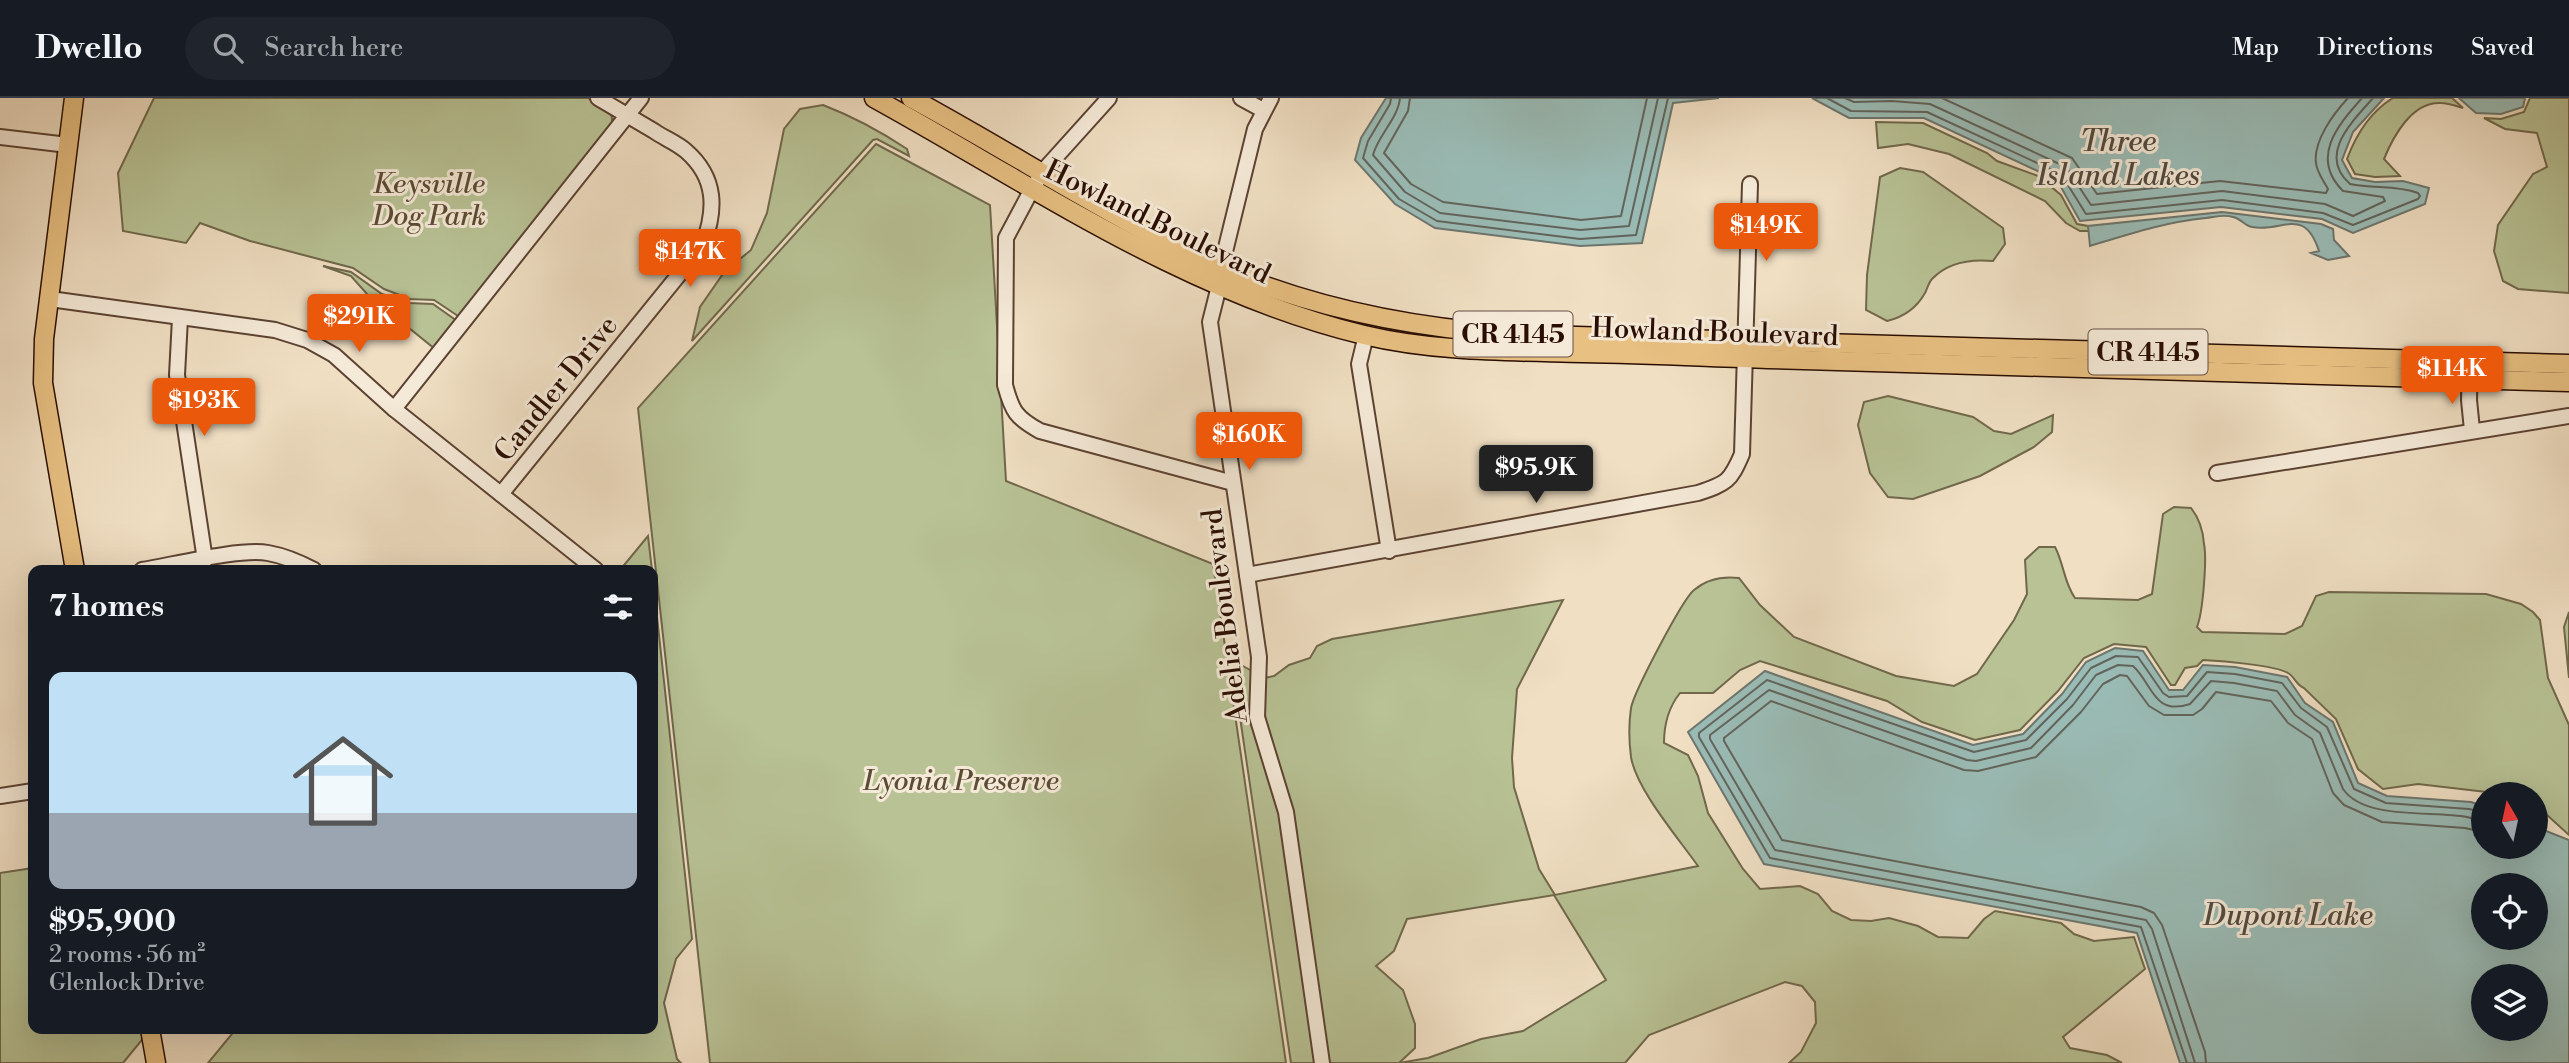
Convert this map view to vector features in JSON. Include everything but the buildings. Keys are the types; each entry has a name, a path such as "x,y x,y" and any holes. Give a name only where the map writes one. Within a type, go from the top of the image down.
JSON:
{"main road":[{"path":"74,98 44,340 43,383 74,565"},
{"name":"Howland Boulevard","path":"874,98 1037,181 1248,279 1325,305 1463,331 2569,364"},
{"name":"Howland Boulevard","path":"911,98 1111,232 1219,286 1306,318 1366,335 1411,343 1472,349 1746,359 2569,382"},
{"path":"1219,286 1230,281 1237,284 1248,279"},
{"path":"151,1034 156,1063"}],"street":[{"name":"Candler Drive","path":"501,494 703,245 711,222 713,205 710,189 702,169 686,151 598,98"},
{"path":"394,409 641,98"},
{"path":"1109,98 1037,181 1006,238 1005,385 1011,408 1024,422 1040,431 1233,483"},
{"path":"1221,268 1255,129 1267,104 1241,98"},
{"path":"0,137 68,145"},
{"path":"1247,575 1698,493 1719,486 1732,477 1741,454 1750,184"},
{"name":"Adelia Boulevard","path":"1219,286 1210,322 1259,657 1257,718 1286,812 1322,1063"},
{"path":"50,299 275,330 307,340 334,355 394,409 590,565"},
{"path":"180,318 177,374 205,560"},
{"path":"1366,335 1359,364 1389,551"},
{"path":"2470,360 2469,400 2472,430"},
{"path":"2217,473 2569,416"},
{"path":"174,565 247,552 266,552 305,565"},
{"path":"0,796 28,792"}],"green space":[{"name":"Keysville Dog Park","path":"154,98 588,98 611,112 613,126 461,318 434,300 410,299 384,289 353,268 250,241 200,223 186,243 123,231 118,173"},
{"path":"2393,98 2452,98 2463,108 2444,103 2431,104 2421,108 2405,122 2384,159 2400,176 2375,177 2355,174 2347,159 2355,141 2371,117"},
{"path":"2530,98 2569,98 2569,293 2518,289 2503,281 2494,251 2498,225 2533,174 2547,167 2537,133 2505,129 2484,118 2501,119 2524,112"},
{"path":"823,105 887,136 907,149 909,156 877,139 873,140 692,341 700,307 725,271 751,250 767,213 784,129 800,109"},
{"path":"1876,122 1923,123 1987,153 1997,161 2038,176 2061,195 2077,224 2088,226 2090,231 2080,231 2066,223 2045,201 1949,154 1908,144 1878,148"},
{"name":"Lyonia Preserve","path":"876,144 990,205 1006,481 1213,564 1286,1063 710,1063 658,590 658,565 655,565 638,408"},
{"path":"1900,168 1923,172 2003,228 2005,244 1993,261 1961,263 1938,273 1914,308 1887,321 1866,310 1867,275 1880,177"},
{"path":"323,266 351,272 382,294 409,303 433,304 457,321 435,349 367,294 351,276"},
{"path":"1888,396 1973,417 1994,431 2011,434 2053,415 2052,432 2034,447 1980,476 1913,499 1888,497 1870,473 1858,425 1864,402"},
{"path":"2174,507 2191,508 2203,534 2205,573 2197,627 2202,632 2285,634 2302,626 2316,596 2329,592 2486,594 2521,604 2540,620 2548,678 2569,725 2569,835 2548,816 2548,782 2471,782 2471,790 2418,784 2383,789 2358,769 2336,719 2290,675 2281,670 2203,660 2197,666 2185,668 2175,685 2171,685 2146,647 2114,644 2084,658 2058,691 2020,730 1975,740 1922,722 1887,701 1760,661 1740,670 1713,693 1680,693 1668,716 1664,743 1688,755 1698,776 1708,813 1743,869 1760,889 1800,886 1818,894 1832,911 1851,920 1889,918 1918,926 1938,937 1968,938 1984,919 1995,911 2061,923 2074,934 2094,941 2134,937 2145,969 2063,1037 2070,1048 2107,1055 2122,1063 1789,1063 1801,1052 1816,1023 1815,1002 1802,986 1785,982 1649,1035 1625,1063 1399,1063 1291,1063 1232,663 1236,662 1264,678 1274,676 1289,665 1310,658 1317,646 1332,639 1563,600 1517,689 1512,758 1514,787 1539,869 1555,895 1698,866 1641,784 1631,757 1630,732 1631,708 1640,684 1688,597 1704,583 1727,577 1739,578 1760,605 1794,637 1896,676 1954,686 1977,674 2014,620 2027,594 2025,560 2039,547 2055,547 2068,586 2075,598 2138,600 2152,594 2163,514","holes":["1554,895 1606,980 1523,1031 1481,1039 1428,1058 1399,1063 1415,1048 1415,1024 1403,990 1376,966 1394,951 1407,919"]},
{"path":"648,536 651,565 624,565"},
{"path":"2569,612 2569,678 2564,627"},
{"path":"658,626 692,939 676,959 664,1003 677,1059 681,1063 208,1063 232,1034 658,1034"},
{"path":"28,869 28,1034 146,1034 123,1063 0,1063 0,873"}],"water":[{"path":"1386,98 1719,98 1673,103 1642,243 1580,246 1435,228 1395,204 1355,160 1361,138"},
{"name":"Three Island Lakes","path":"1812,98 2384,98 2353,132 2342,160 2352,178 2375,182 2403,181 2429,188 2425,204 2353,233 2322,219 2221,207 2080,221 2057,180 1924,118 1849,118"},
{"path":"2459,98 2525,98 2523,107 2501,114 2476,113"},
{"path":"2222,212 2321,224 2333,229 2334,240 2349,256 2328,260 2311,253 2319,251 2313,237 2299,225 2252,227 2226,216 2162,225 2090,246 2088,226"},
{"name":"Dupont Lake","path":"2115,648 2143,651 2169,690 2183,690 2203,665 2235,667 2287,677 2305,703 2333,722 2358,783 2387,796 2471,802 2471,859 2548,859 2548,832 2569,840 2569,1063 2180,1063 2137,933 1764,864 1688,732 1765,671 1973,745 2023,734 2062,694 2086,662"}]}
